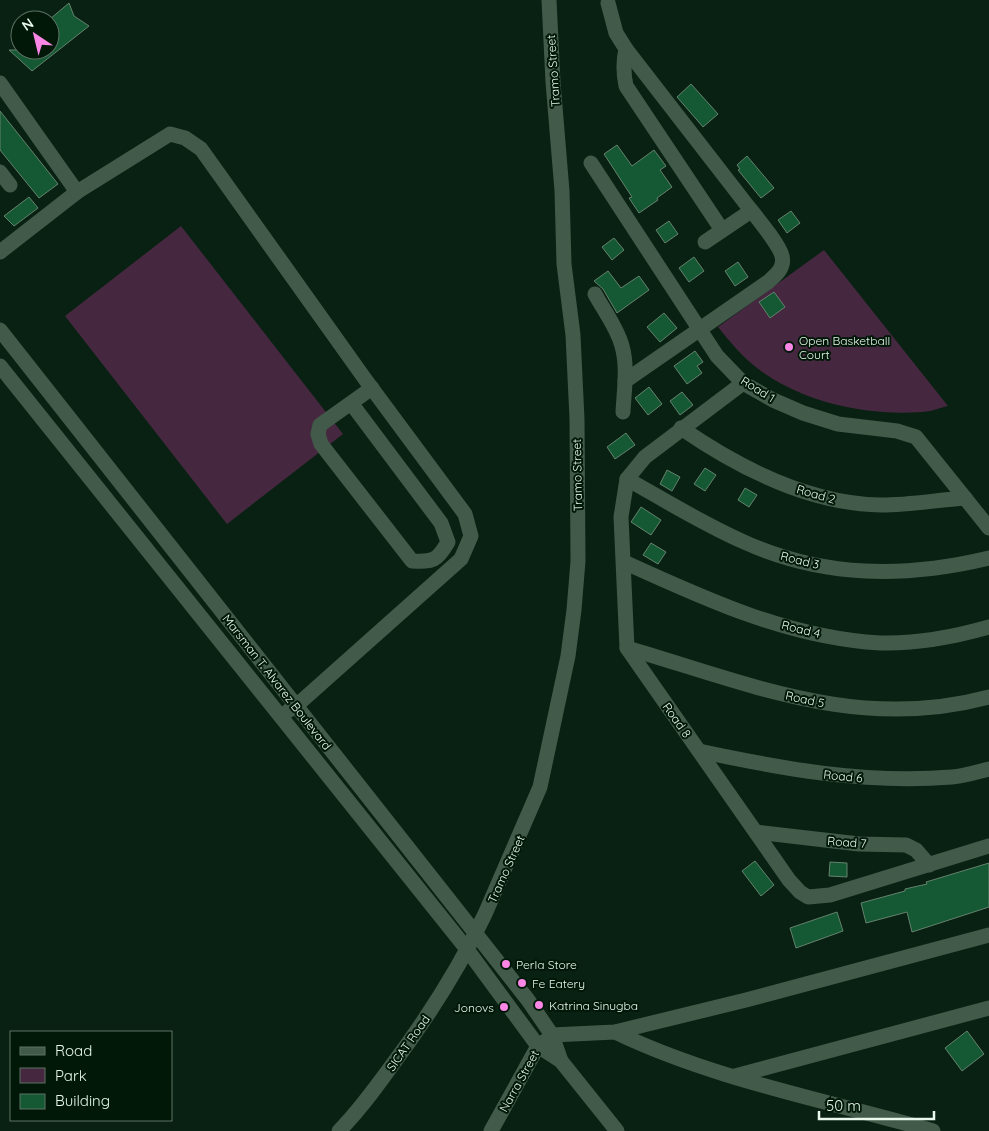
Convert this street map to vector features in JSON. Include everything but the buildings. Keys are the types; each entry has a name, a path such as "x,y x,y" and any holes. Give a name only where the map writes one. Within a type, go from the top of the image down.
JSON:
{"street":[{"name":"Tramo Street","path":"467,948 476,934 499,886 540,787 568,656 576,592 578,504 573,335 564,264 562,191 553,82 549,0"},
{"path":"608,4 616,33 626,49 779,248 782,257 782,265 768,282 624,382"},
{"path":"626,49 623,63 626,86 722,230"},
{"path":"0,83 77,192"},
{"path":"0,252 77,192 170,134 185,138 200,149 465,514 471,536 461,559 296,706 280,716"},
{"name":"Road 1","path":"591,163 717,356 744,383 773,400 803,413 838,424 897,431 916,437 989,528"},
{"path":"0,172 10,185"},
{"path":"705,242 751,211"},
{"path":"594,294 612,323 622,346 625,364 623,412"},
{"name":"Marsman T. Alvarez Boulevard","path":"0,330 528,1000 552,1036 561,1061"},
{"name":"Marsman T. Alvarez Boulevard","path":"0,366 467,948 538,1046"},
{"path":"627,648 621,517 627,479 645,456 744,383"},
{"path":"351,404 441,523 448,542 442,554 429,562 412,561 321,444 318,434 320,425 372,388"},
{"name":"Road 2","path":"681,428 714,450 803,492 841,501 880,505 965,498"},
{"name":"Road 3","path":"627,479 716,529 746,543 789,559 845,571 874,572 930,570 989,558"},
{"name":"Road 4","path":"624,562 730,608 811,633 881,643 913,642 989,627"},
{"name":"Road 5","path":"627,648 744,685 800,700 847,707 892,710 965,704 989,697"},
{"name":"Road 8","path":"627,648 789,880 800,892 808,897 830,895 989,846"},
{"name":"Road 6","path":"699,751 774,767 873,779 953,776 989,770"},
{"name":"Road 7","path":"756,832 859,844 906,845 916,850 929,866"},
{"path":"552,1036 614,1032 746,1000 989,935"},
{"name":"SICAT Road","path":"339,1131 374,1089 420,1028 467,948"},
{"path":"735,1076 989,1008"},
{"path":"614,1032 662,1053 735,1076 825,1103 933,1131"},
{"name":"Narra Street","path":"491,1131 538,1046 552,1036"},
{"path":"538,1046 561,1061 618,1131"}],"green space":[{"path":"181,226 343,434 227,524 65,316"},
{"path":"824,250 948,406 925,412 880,412 838,405 817,399 778,382 761,371 743,356 718,327"}],"place":[{"name":"Open Basketball Court","path":"789,347"},
{"name":"Perla Store","path":"506,964"},
{"name":"Fe Eatery","path":"522,983"},
{"name":"Katrina Sinugba","path":"539,1005"},
{"name":"Jonovs","path":"504,1007"}]}
